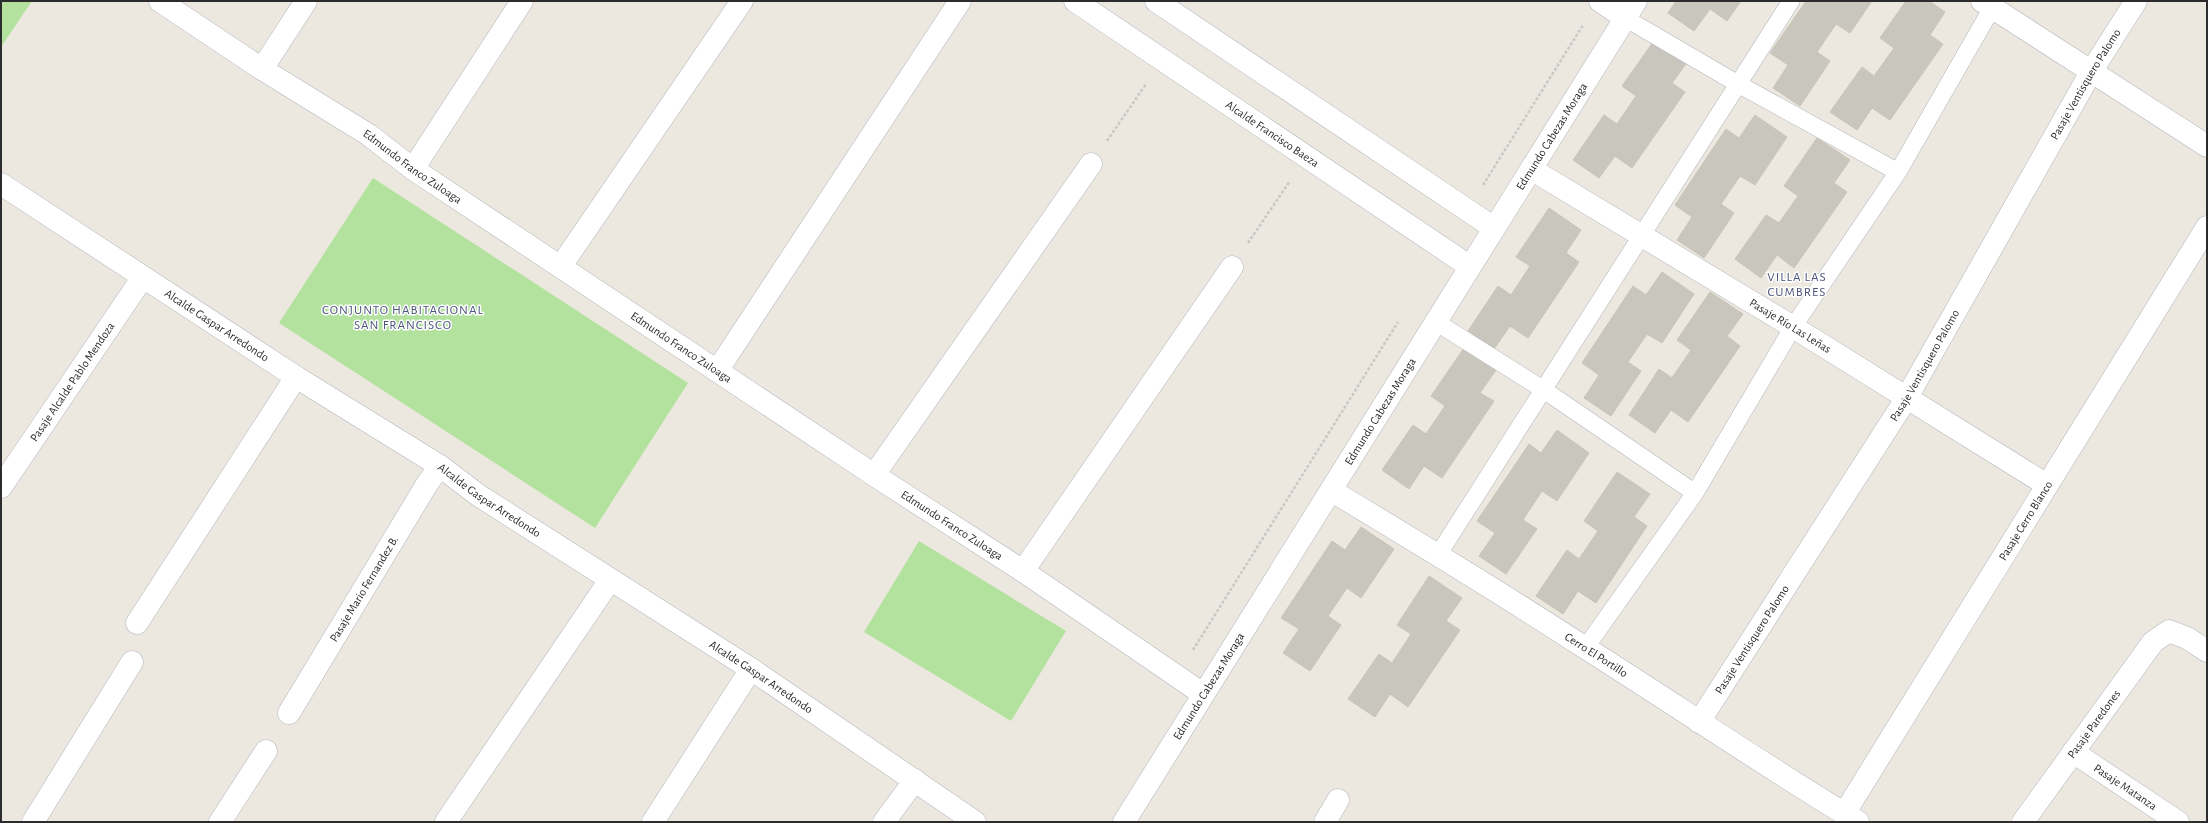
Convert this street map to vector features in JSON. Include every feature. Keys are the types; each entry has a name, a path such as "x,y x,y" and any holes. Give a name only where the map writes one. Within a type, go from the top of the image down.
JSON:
{"street":[{"name":"Edmundo Franco Zuloaga","path":"160,1 262,69 369,135 413,169 874,475 1023,571 1203,694"},
{"path":"262,69 306,1"},
{"path":"413,169 522,1"},
{"path":"561,266 742,1"},
{"path":"717,371 960,1"},
{"name":"Alcalde Francisco Baeza","path":"1075,1 1164,59 1306,157 1469,266"},
{"path":"1156,1 1494,228"},
{"path":"1600,1 1630,10"},
{"name":"Pasaje Ventisquero Palomo","path":"1699,722 1906,399 2091,72 2136,1"},
{"path":"1987,4 2207,146"},
{"name":"Edmundo Cabezas Moraga","path":"1124,822 1203,694 1332,491 1469,266 1630,10"},
{"path":"874,475 1091,164"},
{"name":"Pasaje Río Las Leñas","path":"1531,169 1641,237 1793,327 2047,486"},
{"name":"Alcalde Gaspar Arredondo","path":"1,184 296,377 440,466 478,495 751,669 975,822"},
{"name":"Pasaje Cerro Blanco","path":"1851,818 2047,486 2207,227"},
{"path":"1023,571 1232,267"},
{"name":"Pasaje Alcalde Pablo Mendoza","path":"1,487 143,276"},
{"path":"137,623 296,377"},
{"name":"Pasaje Mario Fernandez B.","path":"288,713 427,484 440,466"},
{"name":"Cerro El Portillo","path":"1332,491 1586,647 1699,722 1851,818"},
{"path":"446,822 610,580"},
{"name":"Pasaje Paredones","path":"2023,822 2153,642 2169,631 2188,638 2207,651"},
{"path":"33,822 132,662"},
{"path":"653,822 751,669"},
{"path":"220,822 266,751"},
{"name":"Pasaje Matanza","path":"2073,752 2178,822"},
{"path":"884,822 915,780"},
{"path":"1325,822 1338,800"}],"lane":[{"path":"1438,555 1791,1"},
{"path":"1586,647 1695,493 1793,327 1898,172 1987,4"},
{"path":"1630,10 1738,84 1898,172"},
{"path":"1436,322 1544,390 1695,493"}],"path":[{"path":"1467,210 1586,21"},
{"path":"1091,164 1164,59"},
{"path":"1232,267 1306,157"},
{"path":"1177,676 1402,317"}],"green space":[{"path":"1,1 32,1 1,47"},
{"path":"373,178 688,383 595,528 279,323"},
{"path":"919,541 1066,631 1011,721 864,632"}],"building":[{"path":"1676,1 1741,1 1727,21 1710,9 1694,31 1668,13"},
{"path":"1806,1 1872,1 1850,33 1836,24 1817,52 1830,61 1800,106 1773,88 1788,65 1770,53"},
{"path":"1906,1 1929,1 1945,12 1930,35 1943,44 1890,120 1872,108 1857,130 1830,112 1862,67 1874,76 1894,48 1880,38"},
{"path":"1656,38 1688,61 1672,83 1685,92 1632,168 1615,156 1599,178 1573,160 1604,115 1617,124 1636,96 1622,86"},
{"path":"1755,115 1787,137 1755,185 1740,176 1721,204 1734,213 1704,258 1677,240 1692,217 1675,205 1726,129 1739,138"},
{"path":"1817,138 1850,160 1834,183 1847,192 1794,268 1777,255 1761,278 1735,259 1766,215 1779,223 1798,196 1784,186"},
{"path":"1549,208 1581,230 1566,253 1579,262 1528,338 1510,326 1494,349 1468,331 1498,286 1511,295 1530,266 1516,257"},
{"path":"1662,272 1694,294 1662,343 1647,334 1628,362 1641,371 1611,416 1584,398 1599,375 1582,363 1633,286 1646,295"},
{"path":"1710,292 1743,314 1727,336 1740,346 1688,422 1671,410 1655,433 1629,415 1659,369 1672,378 1691,350 1677,340"},
{"path":"1464,348 1496,370 1480,393 1494,401 1442,478 1424,466 1409,489 1382,470 1413,425 1426,434 1445,406 1431,396"},
{"path":"1557,430 1589,453 1557,501 1542,491 1523,520 1537,529 1506,574 1479,556 1495,533 1477,521 1529,444 1541,453"},
{"path":"1617,472 1650,494 1634,517 1647,526 1596,603 1578,591 1563,614 1536,596 1567,550 1579,559 1598,531 1584,521"},
{"path":"1361,527 1394,549 1361,598 1347,588 1328,616 1341,625 1310,671 1283,653 1299,629 1281,618 1332,541 1345,550"},
{"path":"1429,576 1462,598 1446,621 1460,630 1408,707 1390,694 1375,717 1348,699 1379,654 1392,663 1411,634 1397,625"}],"district":[{"name":"VILLA LAS CUMBRES","path":"1797,284"},
{"name":"CONJUNTO HABITACIONAL SAN FRANCISCO","path":"403,318"}]}
